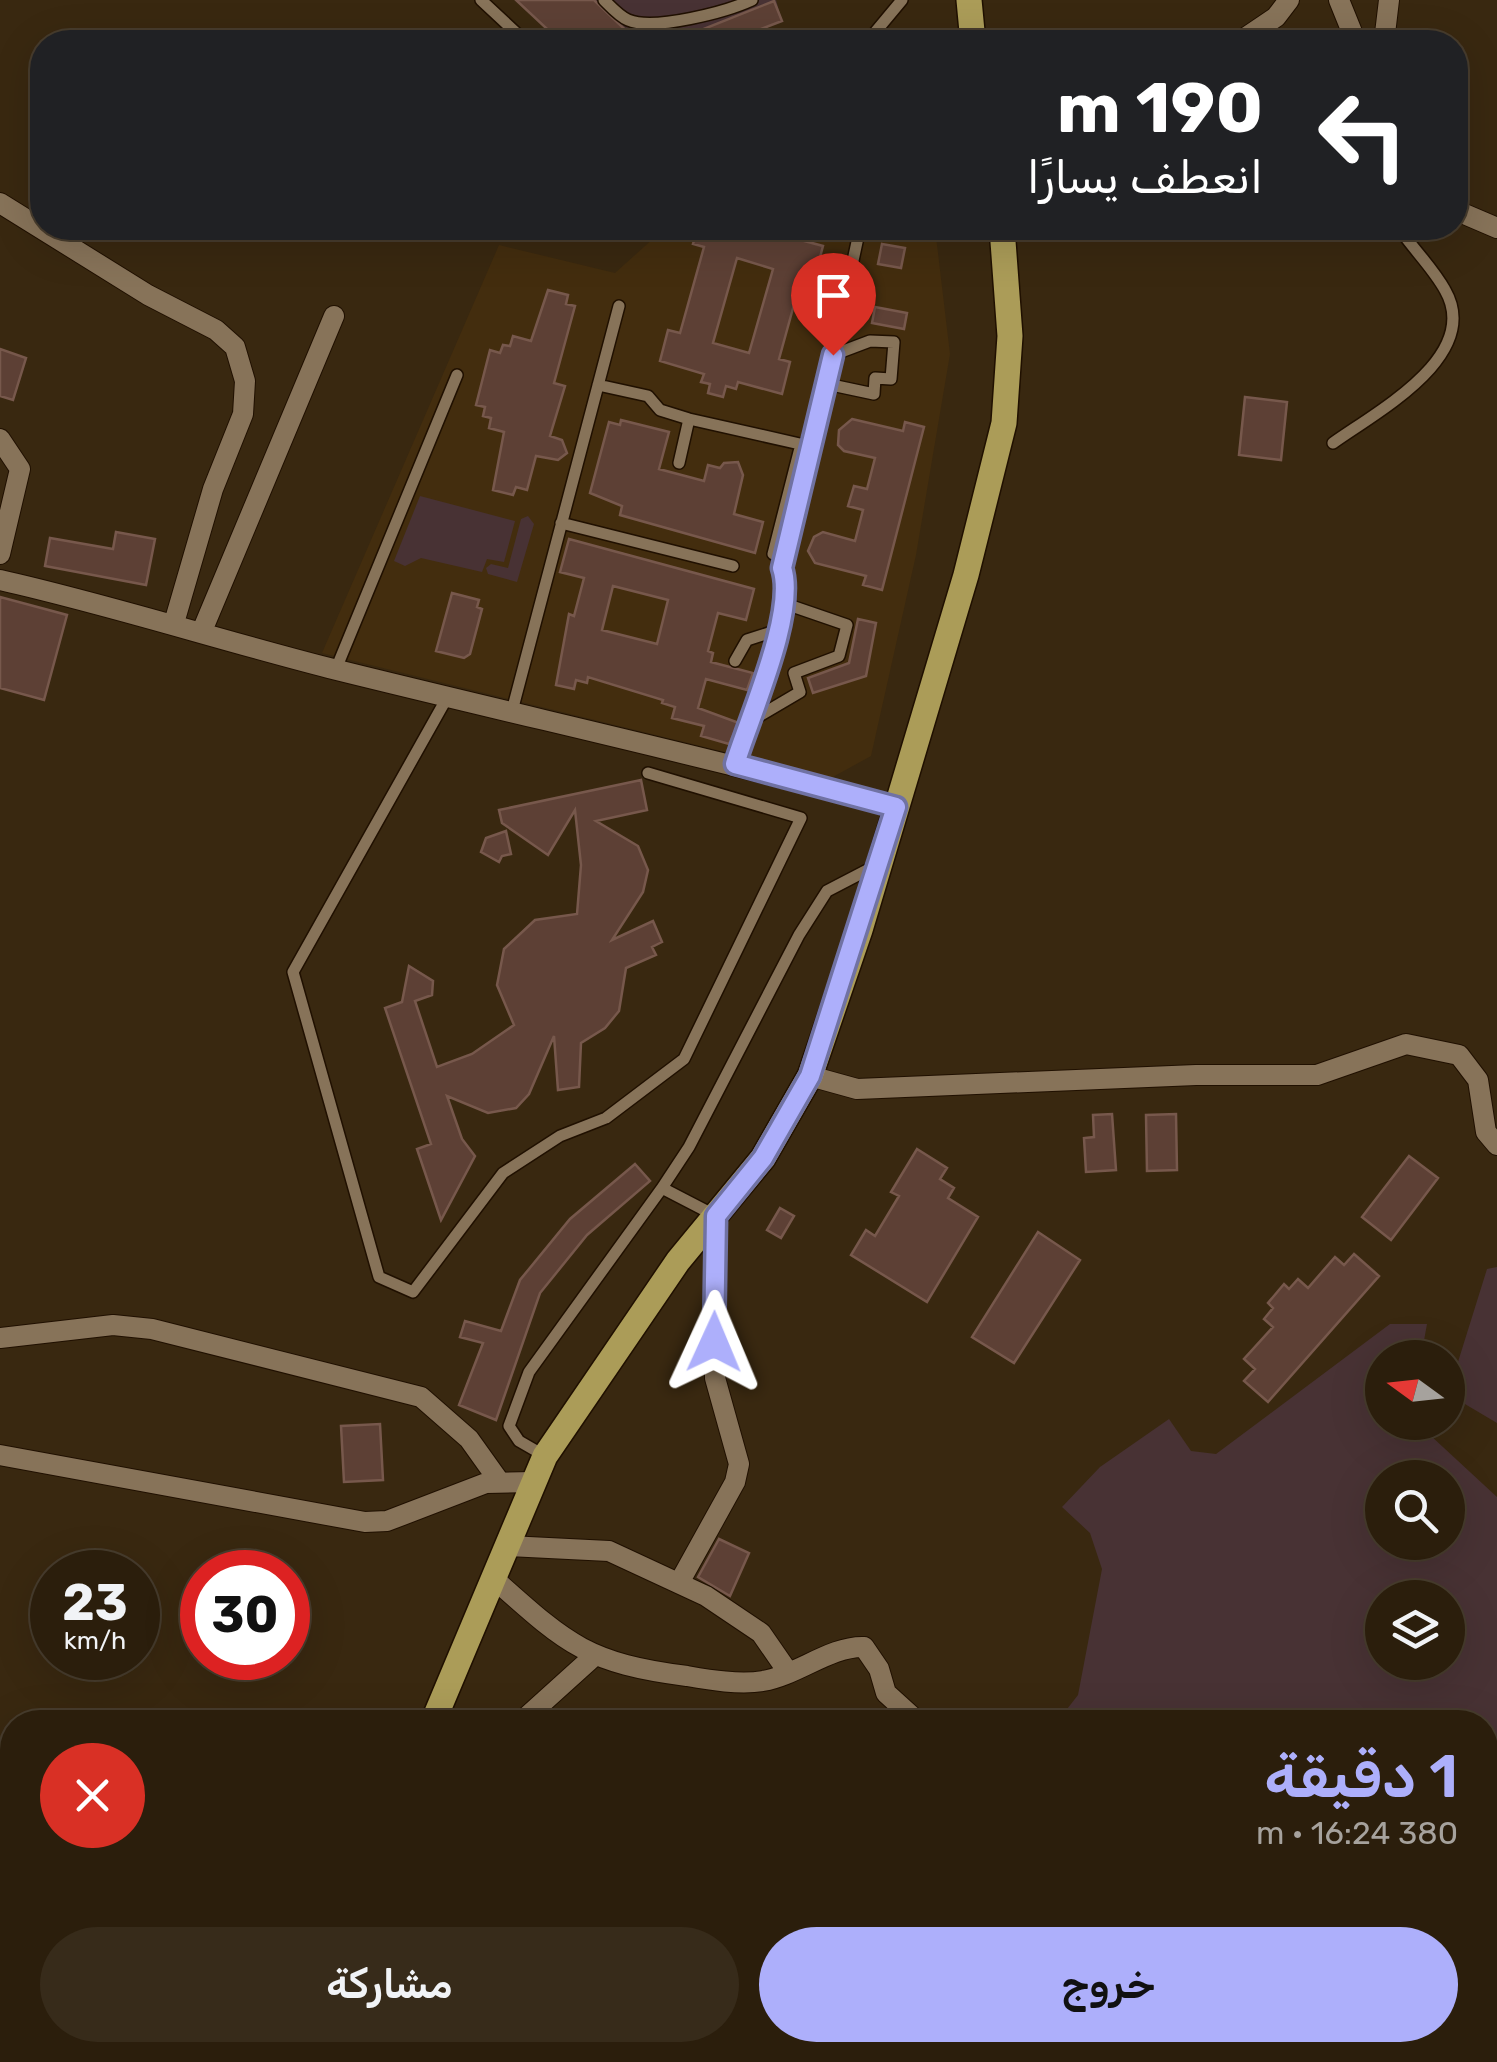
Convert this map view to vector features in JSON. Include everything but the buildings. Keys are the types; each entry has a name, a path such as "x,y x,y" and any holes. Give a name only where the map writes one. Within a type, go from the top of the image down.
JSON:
{"main road":[{"path":"969,0 972,30"},
{"path":"438,1710 544,1456 652,1296 763,1158 810,1076 966,575 1004,423 1010,336 1003,240"}],"street":[{"path":"1257,30 1276,18 1288,0"},
{"path":"1340,0 1351,30"},
{"path":"1385,30 1389,0"},
{"path":"0,203 30,222"},
{"path":"1468,216 1497,228"},
{"path":"59,240 132,286 216,330 235,347 245,381 243,414 214,489 174,623"},
{"path":"202,631 334,316"},
{"path":"0,439 20,469 0,554"},
{"path":"0,580 174,623 336,670 735,764 896,807"},
{"path":"810,1076 857,1090 1177,1075 1317,1075 1406,1044 1459,1055 1478,1080 1486,1132 1497,1145"},
{"path":"679,1584 735,1482 739,1464 715,1378 716,1216"},
{"path":"0,1338 113,1325 152,1329 421,1397 469,1439 499,1481"},
{"path":"0,1455 365,1522 387,1521 499,1481 534,1482"},
{"path":"508,1546 609,1552 706,1596 761,1633 788,1672"},
{"path":"494,1578 556,1634 594,1658 705,1679 762,1681 828,1658 844,1646 864,1647 879,1669 886,1693 905,1710"},
{"path":"535,1710 594,1658"}],"lane":[{"path":"481,0 513,30"},
{"path":"604,0 630,22 643,22 698,17 752,0"},
{"path":"877,30 902,0"},
{"path":"735,764 778,630 785,557 807,446 827,384 857,240"},
{"path":"1334,444 1425,376 1441,357 1451,332 1452,309 1445,289 1409,240"},
{"path":"512,711 619,306"},
{"path":"827,384 874,394 876,378 891,379 894,342 870,341 833,355"},
{"path":"336,670 457,375"},
{"path":"598,385 648,396 660,410 690,419 807,446"},
{"path":"679,463 690,419"},
{"path":"561,523 733,566"},
{"path":"749,722 800,692 794,673 839,656 847,625 783,603"},
{"path":"735,660 747,640 778,630"},
{"path":"448,696 293,972 379,1277 413,1292 503,1173 560,1136 606,1118 684,1059 801,818 648,773"},
{"path":"544,1456 518,1441 509,1426 529,1372 689,1147 799,935 827,891 877,866"},
{"path":"662,1188 716,1216"}],"shaded area":[{"path":"516,0 776,0 782,21 758,30 548,30"},
{"path":"652,240 936,240 950,354 916,555 871,756 831,778 322,653 499,245 615,273"},
{"path":"420,496 515,521 504,562 487,559 482,572 421,558 405,566 394,561"},
{"path":"528,516 534,524 517,582 488,574 486,568 491,564 508,568 521,519"},
{"path":"1497,1267 1497,1423 1465,1404 1465,1340 1487,1269"},
{"path":"1390,1324 1427,1324 1424,1340 1369,1340"},
{"path":"1365,1343 1365,1440 1435,1440 1457,1460 1365,1460 1365,1560 1465,1560 1465,1467 1497,1497 1497,1710 1066,1710 1078,1695 1102,1569 1090,1533 1062,1507 1100,1467 1169,1419 1191,1451 1216,1454"}],"route":[{"path":"714,1342 716,1216 763,1158 810,1076 842,988 896,807 735,764 778,630 786,582 782,568 833,355"}]}
